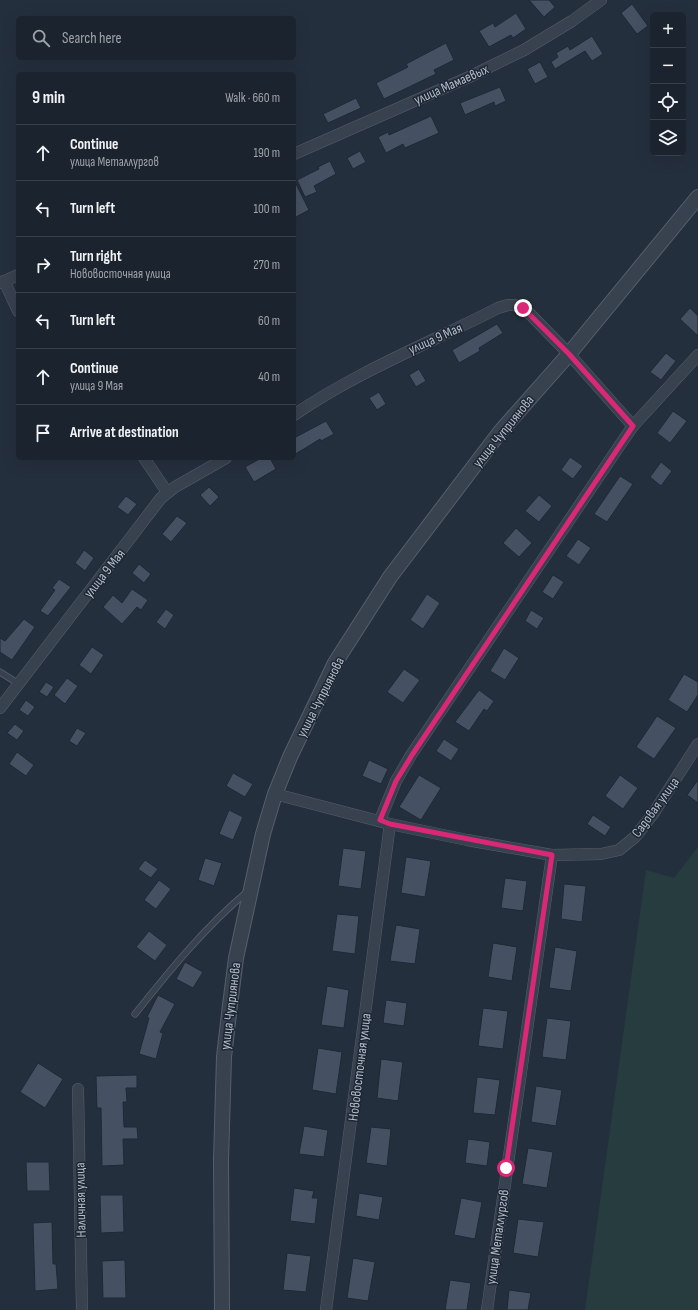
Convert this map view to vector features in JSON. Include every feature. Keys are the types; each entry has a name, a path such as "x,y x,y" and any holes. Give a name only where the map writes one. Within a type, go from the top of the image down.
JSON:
{"street":[{"name":"улица Мамаевых","path":"296,153 469,77 524,50 572,21 601,0"},
{"name":"улица Чуприянова","path":"222,1310 220,1160 224,1057 236,958 250,888 263,834 275,794 290,757 336,663 390,577 500,432 569,354 698,197"},
{"path":"16,276 2,282 16,307"},
{"name":"улица 9 Мая","path":"296,414 361,374 401,354 508,305 515,305 523,308 569,354 633,426"},
{"name":"Нововосточная улица","path":"326,1310 385,822 396,781 432,723 633,426 698,355"},
{"path":"145,460 167,492"},
{"name":"улица 9 Мая","path":"0,708 167,492 223,460"},
{"name":"Садовая улица","path":"275,794 385,822 552,855 601,854 619,850 635,837 693,758 698,744"},
{"name":"улица Металлургов","path":"487,1310 552,855"},
{"name":"Наличная улица","path":"78,1089 82,1310"}],"lane":[{"path":"0,672 19,684"},
{"path":"135,1014 179,958 228,908 250,888"}],"green space":[{"path":"698,847 698,1310 585,1310 646,870 674,878"}],"building":[{"path":"529,0 549,0 555,7 544,17"},
{"path":"632,4 648,26 637,34 621,13"},
{"path":"516,13 526,29 513,38 511,35 489,47 479,31 493,23 495,27"},
{"path":"592,36 603,54 592,61 585,51 555,69 551,62 558,57 556,53 568,46 570,50"},
{"path":"446,43 454,60 434,70 436,74 384,99 376,83 408,67 406,64"},
{"path":"540,62 548,77 535,84 527,69"},
{"path":"500,87 506,101 495,106 494,102 465,115 460,103"},
{"path":"356,98 361,108 328,123 323,114"},
{"path":"431,116 439,133 405,148 403,144 386,153 378,137 388,132 389,135"},
{"path":"360,151 366,162 353,169 347,158"},
{"path":"330,161 336,174 314,186 317,192 305,197 297,180 319,169 318,167"},
{"path":"296,184 309,210 296,217"},
{"path":"690,308 698,316 698,336 680,319"},
{"path":"497,324 503,333 479,348 480,351 459,363 452,350"},
{"path":"666,353 676,361 661,380 650,372"},
{"path":"419,369 426,381 416,387 409,375"},
{"path":"379,392 386,404 377,410 369,398"},
{"path":"673,411 687,421 670,443 657,433"},
{"path":"326,421 334,434 321,441 320,439 296,454 296,437"},
{"path":"570,457 583,466 573,479 561,470"},
{"path":"257,460 271,460 276,469 254,482 245,467"},
{"path":"661,462 672,471 661,486 650,477"},
{"path":"620,476 633,484 607,522 594,514"},
{"path":"209,487 219,497 210,506 200,495"},
{"path":"539,495 552,506 539,522 525,511"},
{"path":"126,496 137,504 128,515 117,507"},
{"path":"177,516 187,523 171,542 162,534"},
{"path":"516,528 532,543 519,557 503,543"},
{"path":"578,539 591,548 579,565 566,556"},
{"path":"84,550 94,558 85,571 75,563"},
{"path":"139,564 151,574 144,583 132,573"},
{"path":"553,575 564,582 553,599 542,592"},
{"path":"59,579 71,587 48,616 40,611 55,590 52,588"},
{"path":"132,589 148,600 141,610 137,607 122,624 103,607 113,595 122,603"},
{"path":"427,594 440,603 423,629 410,620"},
{"path":"166,609 174,615 165,629 156,622"},
{"path":"531,610 544,618 537,629 525,621"},
{"path":"24,619 35,627 12,660 0,652 0,638 5,641"},
{"path":"92,647 104,655 91,674 79,665"},
{"path":"504,648 519,658 505,680 490,671"},
{"path":"404,669 420,680 403,703 387,692"},
{"path":"684,674 698,682 698,695 687,712 668,700"},
{"path":"67,678 78,686 65,704 54,695"},
{"path":"46,682 54,687 47,697 39,692"},
{"path":"479,690 494,701 487,711 484,709 469,731 455,722"},
{"path":"26,700 35,707 28,716 19,710"},
{"path":"657,716 676,728 654,759 636,747"},
{"path":"15,724 24,731 17,740 7,733"},
{"path":"77,728 86,733 77,746 69,741"},
{"path":"444,739 459,749 451,761 436,751"},
{"path":"17,752 34,765 26,776 9,764"},
{"path":"369,760 388,769 381,784 362,776"},
{"path":"233,773 253,784 245,797 226,786"},
{"path":"419,775 441,788 421,820 399,807"},
{"path":"620,775 638,788 623,809 605,796"},
{"path":"698,780 698,803 687,795"},
{"path":"229,810 243,817 233,840 219,834"},
{"path":"593,815 611,827 605,836 587,824"},
{"path":"343,848 366,851 361,889 338,886"},
{"path":"406,857 431,861 425,897 401,893"},
{"path":"205,858 222,863 214,886 198,880"},
{"path":"145,860 158,869 151,878 138,869"},
{"path":"505,878 527,881 523,911 501,908"},
{"path":"159,880 171,889 156,909 144,900"},
{"path":"564,884 586,886 582,922 561,919"},
{"path":"337,914 359,916 355,954 332,951"},
{"path":"396,925 420,929 415,964 390,961"},
{"path":"149,931 167,945 155,961 136,947"},
{"path":"493,943 517,947 512,981 488,977"},
{"path":"555,947 577,951 571,991 549,988"},
{"path":"185,962 203,972 193,988 176,979"},
{"path":"327,986 349,990 344,1028 321,1025"},
{"path":"158,995 175,1004 160,1032 163,1033 156,1059 139,1054 149,1018 147,1017"},
{"path":"386,1000 407,1003 404,1026 383,1023"},
{"path":"483,1008 508,1011 503,1049 478,1046"},
{"path":"547,1018 571,1021 566,1060 542,1057"},
{"path":"318,1048 342,1052 336,1094 312,1090"},
{"path":"381,1059 403,1062 398,1101 377,1098"},
{"path":"38,1063 63,1079 45,1108 20,1092"},
{"path":"137,1075 137,1088 126,1088 127,1102 123,1102 124,1127 137,1127 138,1139 123,1139 124,1165 102,1166 101,1108 97,1108 96,1076"},
{"path":"477,1077 500,1080 495,1115 473,1113"},
{"path":"536,1086 562,1090 556,1126 531,1122"},
{"path":"304,1126 328,1130 324,1157 299,1154"},
{"path":"371,1127 391,1129 387,1166 366,1163"},
{"path":"468,1139 490,1142 487,1166 465,1163"},
{"path":"528,1148 553,1152 547,1188 522,1184"},
{"path":"26,1162 49,1162 50,1191 27,1191"},
{"path":"294,1188 314,1191 312,1198 318,1198 315,1224 290,1221"},
{"path":"359,1193 383,1197 379,1220 356,1216"},
{"path":"100,1195 123,1195 124,1232 101,1233"},
{"path":"461,1198 482,1202 475,1239 454,1235"},
{"path":"518,1219 544,1222 538,1257 513,1253"},
{"path":"52,1222 53,1264 56,1264 58,1289 35,1291 33,1223"},
{"path":"287,1253 311,1256 306,1292 283,1290"},
{"path":"353,1258 375,1262 368,1301 347,1298"},
{"path":"125,1260 126,1298 103,1298 102,1261"},
{"path":"450,1280 471,1283 467,1310 445,1310"},
{"path":"509,1290 531,1293 528,1310 507,1310"}],"route":[{"path":"506,1168 552,855 467,840 390,824 380,820 396,781 445,703 567,526 633,426 569,354 523,308"}]}
